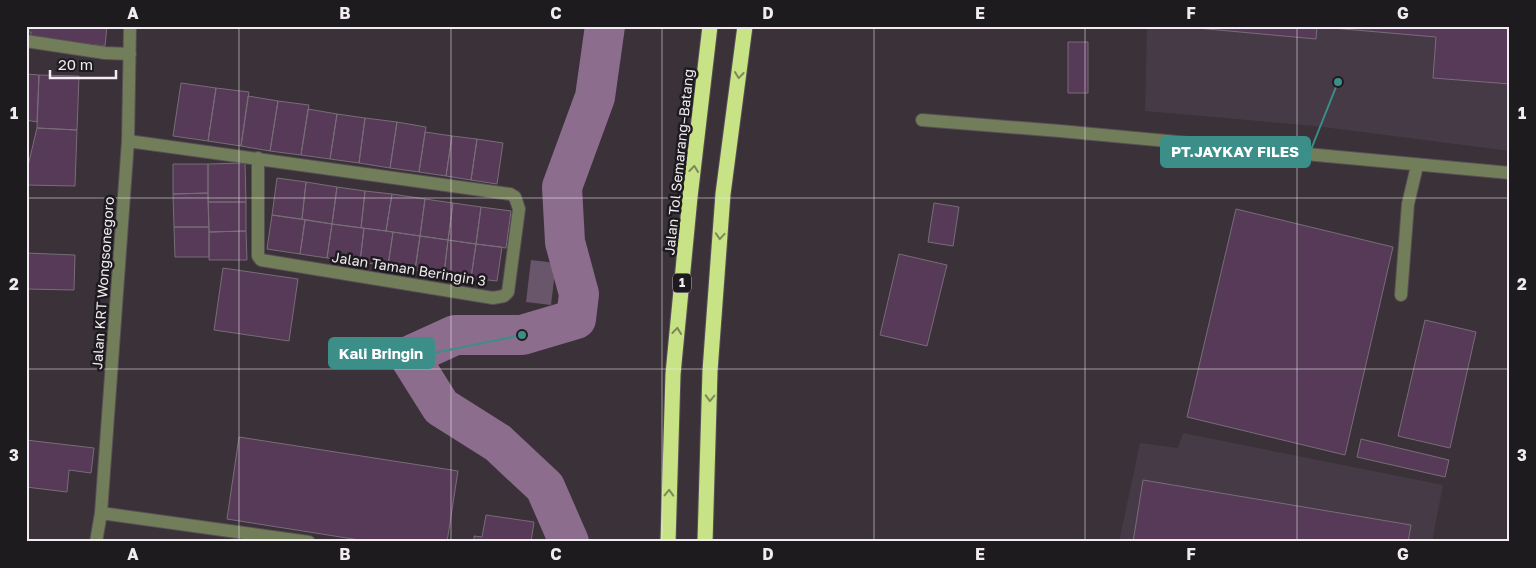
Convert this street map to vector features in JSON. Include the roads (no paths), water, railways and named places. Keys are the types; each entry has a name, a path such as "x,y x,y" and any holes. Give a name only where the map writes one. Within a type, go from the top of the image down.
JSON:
{"highway":[{"name":"Jalan Tol Semarang–Batang","path":"668,542 673,374 690,197 710,26"},
{"path":"705,542 710,371 723,194 745,26"}],"street":[{"name":"Jalan KRT Wongsonegoro","path":"96,542 101,513 128,141 130,26"},
{"path":"26,41 105,53 130,54"},
{"path":"922,120 1510,173"},
{"name":"Jalan Taman Beringin 3","path":"128,141 258,158 510,194 515,197 519,209 508,292 504,296 493,298 261,260 258,256 258,158"},
{"path":"1401,296 1408,204 1417,166"},
{"path":"101,513 309,542"}],"waterway":[{"path":"569,542 545,487 498,443 441,407 409,356 455,335 522,335 576,319 579,294 565,242 562,187 595,97 605,26"}],"place":[{"name":"PT.JAYKAY FILES","path":"1338,82"},
{"name":"Kali Bringin","path":"522,335"}]}
